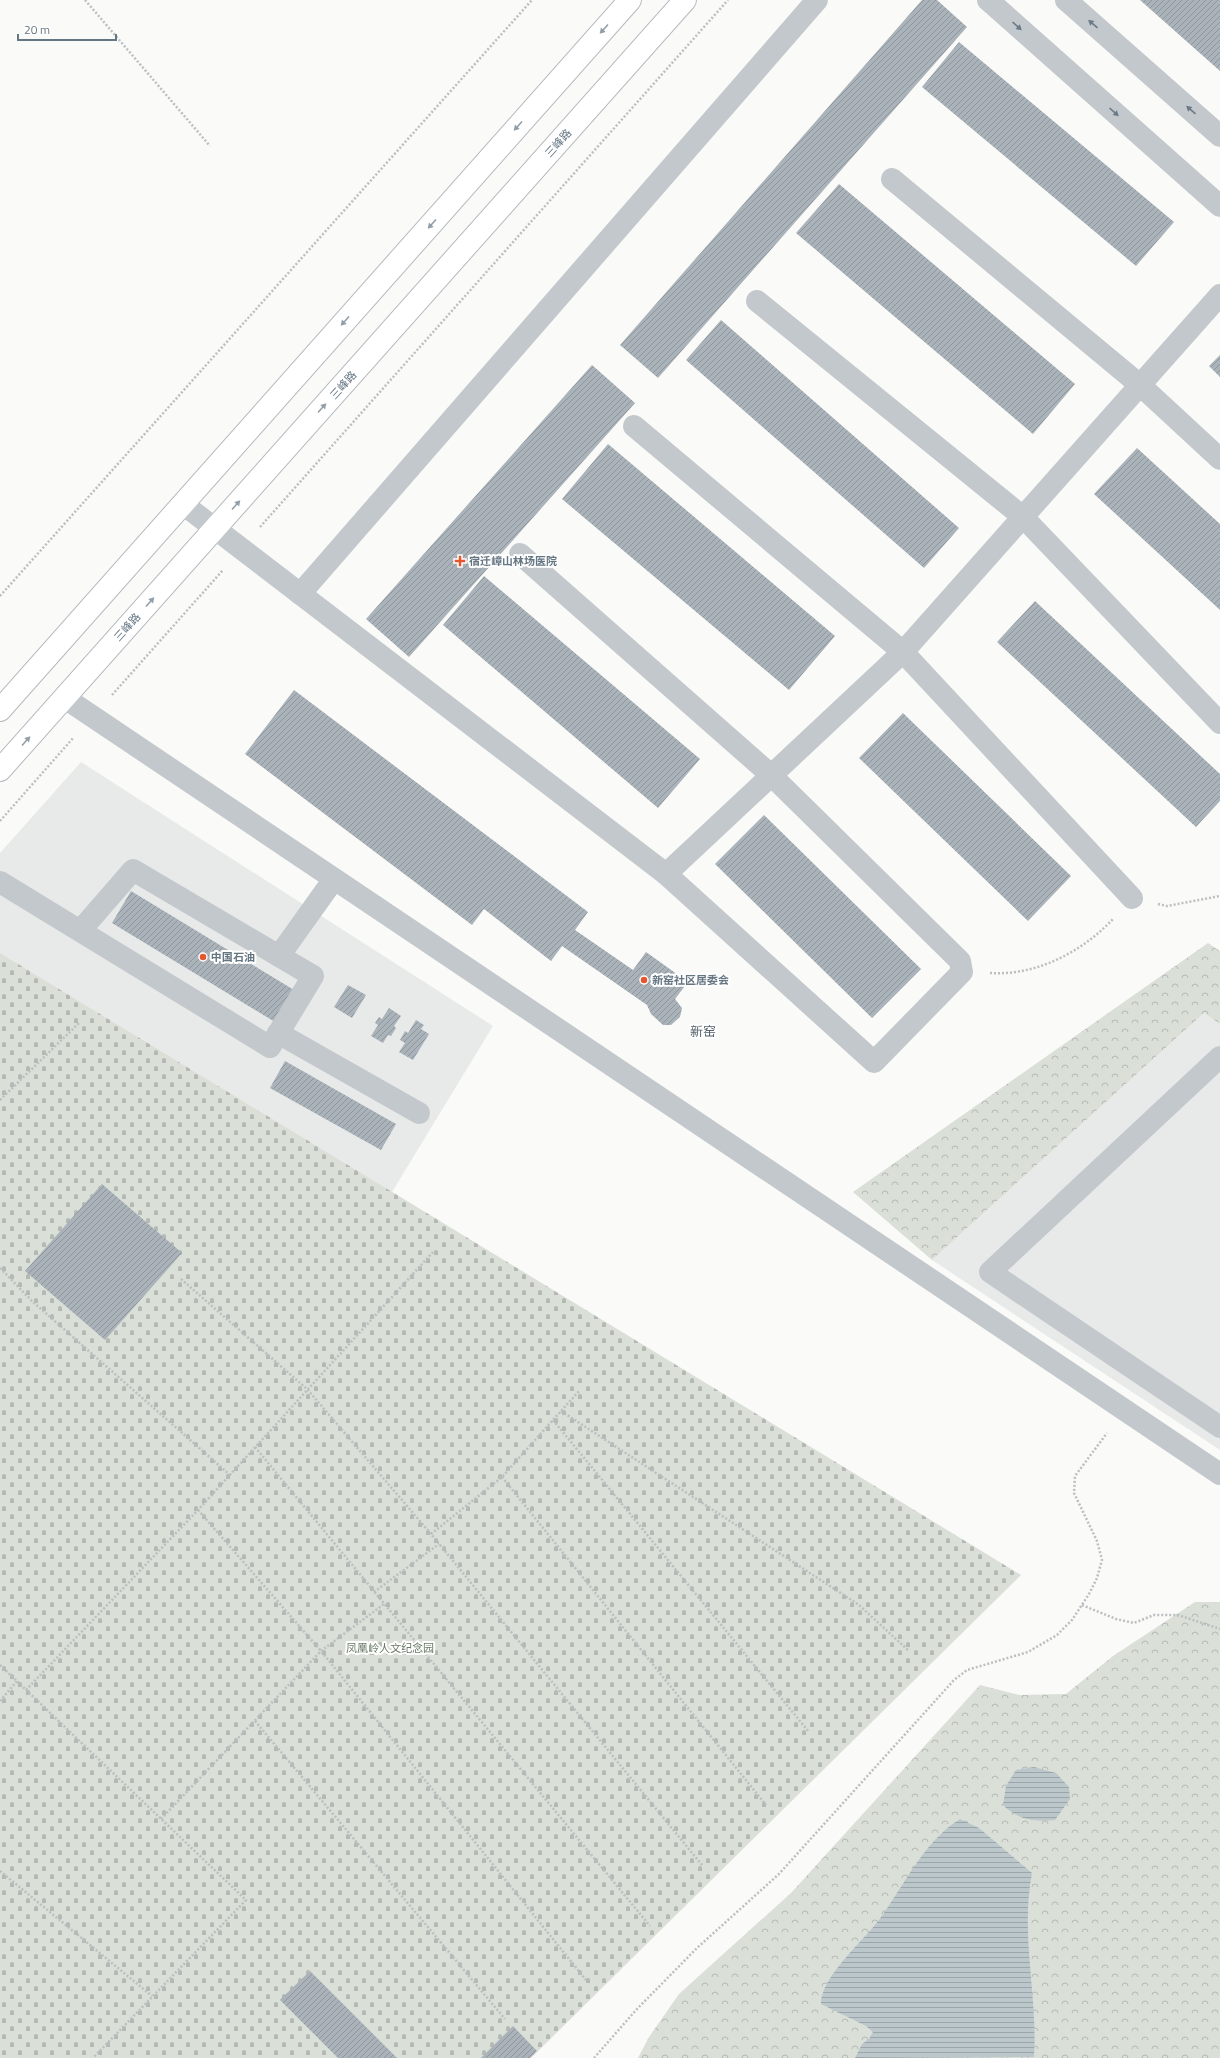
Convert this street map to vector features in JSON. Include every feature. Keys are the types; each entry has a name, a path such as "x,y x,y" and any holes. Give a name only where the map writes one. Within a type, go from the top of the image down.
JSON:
{"main road":[{"path":"0,710 630,0"},
{"name":"三峰路","path":"0,770 685,0"}],"street":[{"path":"300,594 817,0"},
{"path":"988,0 1220,206"},
{"path":"1066,0 1220,136"},
{"path":"892,179 1140,385 1220,459"},
{"path":"666,874 903,652 1220,295"},
{"path":"757,301 1023,517 1220,723"},
{"path":"634,426 903,652 1132,898"},
{"path":"183,504 666,874 874,1062 962,972 960,961 771,775 520,554"},
{"path":"64,698 1220,1474"},
{"path":"0,882 80,931 270,1047 313,976 134,870 80,931"},
{"path":"279,956 334,879"},
{"path":"278,1033 419,1113"},
{"path":"1220,1058 990,1272 1220,1427"}],"path":[{"path":"85,0 210,146"},
{"path":"0,596 532,0"},
{"path":"0,821 728,0"},
{"path":"962,972 1007,974 1045,965 1083,946 1104,928 1132,898 1167,906 1220,896"},
{"path":"0,1100 79,1023"},
{"path":"26,1690 198,1510 433,1252"},
{"path":"0,1268 33,1302 230,1475"},
{"path":"181,1279 308,1389 431,1534 702,1865"},
{"path":"431,1534 502,1478 578,1391"},
{"path":"594,2058 637,2009 697,1948 779,1874 954,1680 967,1670 1028,1652 1057,1635 1072,1620 1097,1578 1102,1560 1097,1541 1074,1493 1075,1476 1125,1410"},
{"path":"561,1411 858,1605 909,1651"},
{"path":"554,1420 809,1732"},
{"path":"255,1447 650,1926"},
{"path":"502,1478 766,1805"},
{"path":"198,1510 321,1651 586,1980"},
{"path":"374,1592 439,1544"},
{"path":"161,1819 321,1651 384,1604"},
{"path":"1082,1605 1116,1619 1134,1623 1154,1615 1178,1615 1220,1629"},
{"path":"0,1665 246,1900 93,2058"},
{"path":"0,1701 17,1681"},
{"path":"255,1720 506,2019"},
{"path":"0,1871 152,1996"}],"shaded area":[{"path":"81,762 493,1026 392,1192 0,953 0,853"},
{"path":"1204,1013 1220,1024 1220,1450 932,1260"},
{"path":"1034,1767 1056,1773 1069,1787 1070,1799 1055,1820 1040,1821 1027,1819 1014,1814 1003,1805 1006,1786 1016,1770"},
{"path":"960,1819 979,1828 1032,1873 1029,1896 1028,1942 1034,2011 1034,2057 855,2058 862,2044 869,2039 873,2032 866,2026 821,2004 827,1983 844,1960 879,1920 925,1852 935,1840"}],"green space":[{"path":"1208,943 1220,951 1220,1024 1204,1013 932,1260 853,1192"},
{"name":"凤凰岭人文纪念园","path":"0,953 1021,1575 531,2058 0,2058"},
{"path":"1195,1602 1220,1602 1220,2058 638,2058 649,2037 679,1994 791,1893 980,1685 1019,1695 1066,1694 1113,1656"}],"building":[{"path":"922,0 937,0 967,27 658,378 620,345"},
{"path":"1140,0 1220,0 1220,71"},
{"path":"959,42 1174,222 1136,266 922,87"},
{"path":"839,184 1075,384 1033,434 796,233"},
{"path":"721,320 959,528 924,568 686,360"},
{"path":"1220,355 1220,377 1209,366"},
{"path":"592,365 635,403 409,657 366,619"},
{"path":"608,444 835,636 789,690 562,499"},
{"path":"1137,448 1220,524 1220,610 1094,494"},
{"path":"484,576 700,759 658,808 443,625"},
{"path":"1035,601 1220,774 1220,801 1196,827 997,642"},
{"path":"294,690 588,912 575,930 633,970 646,952 688,982 675,999 682,1008 680,1017 671,1025 663,1025 651,1014 647,1005 562,946 551,961 484,909 472,925 245,754"},
{"path":"903,713 1071,876 1028,921 859,758"},
{"path":"764,815 921,969 872,1018 715,864"},
{"name":"中国石油","path":"131,891 294,990 275,1022 112,923"},
{"path":"348,985 366,995 352,1018 334,1007"},
{"path":"389,1008 401,1016 394,1026 396,1028 391,1036 388,1035 383,1043 371,1036 378,1025 375,1023 379,1017 382,1019"},
{"path":"416,1020 424,1025 421,1029 429,1034 413,1060 399,1052 405,1043 400,1040 405,1031 408,1033"},
{"path":"285,1061 396,1124 381,1150 270,1088"},
{"path":"102,1184 182,1253 105,1340 25,1271"},
{"path":"310,1971 397,2058 338,2058 280,2000"},
{"path":"513,2026 537,2051 530,2058 481,2058"}],"place":[{"name":"宿迁嶂山林场医院","path":"460,561"},
{"name":"中国石油","path":"203,957"},
{"name":"新窑社区居委会","path":"644,980"}],"district":[{"name":"新窑","path":"703,1031"}]}
